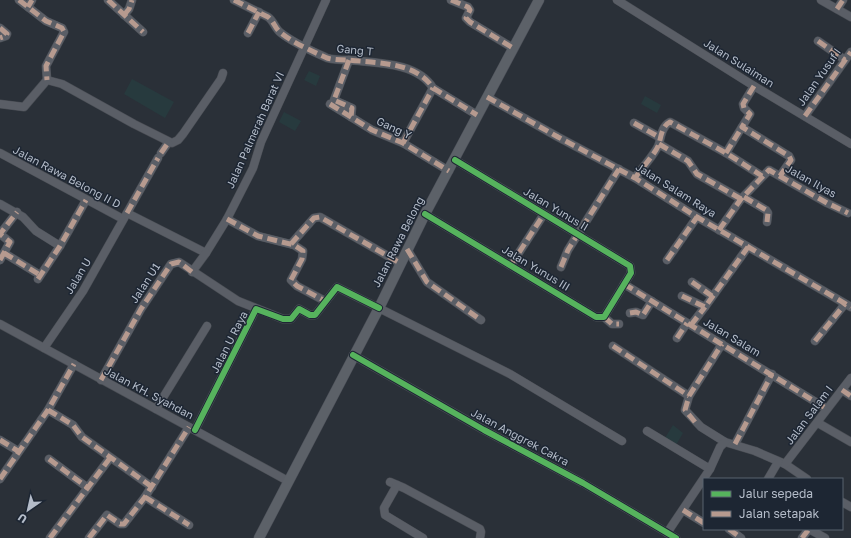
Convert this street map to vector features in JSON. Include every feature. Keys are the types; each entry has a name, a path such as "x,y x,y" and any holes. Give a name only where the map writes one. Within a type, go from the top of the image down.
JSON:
{"main road":[{"name":"Jalan Rawa Belong","path":"259,538 353,355 379,308 425,214 539,0"}],"street":[{"path":"0,104 24,107 47,80 46,66 64,32 62,28 46,21 30,3 19,0"},
{"path":"108,0 143,32"},
{"path":"124,15 129,9 132,0"},
{"name":"Gang T","path":"234,0 272,20 280,33 304,49 330,59 393,64 415,72 429,81 433,88 477,115"},
{"name":"Jalan Palmerah Barat VI","path":"206,253 227,219 253,168 261,142 326,0"},
{"path":"451,0 468,7 470,10 466,18 470,22 513,48"},
{"name":"Jalan Sulaiman","path":"617,0 754,86 850,141"},
{"path":"821,0 851,17"},
{"path":"837,9 843,0"},
{"path":"248,32 259,12"},
{"path":"0,38 7,35 2,29"},
{"path":"818,42 845,60"},
{"name":"Jalan Yusuf I","path":"805,116 851,52"},
{"path":"349,60 334,100 352,108 351,117"},
{"path":"47,80 62,84 168,143 178,140 221,79 223,73"},
{"path":"726,153 750,114 750,112 744,108 743,104 754,86"},
{"path":"403,143 433,88"},
{"name":"Jalan Salam Raya","path":"486,97 558,138 635,178 697,217 848,305"},
{"name":"Gang Y","path":"330,104 372,130 403,143 449,171"},
{"path":"634,123 688,161 697,174 766,210 768,213 767,222"},
{"path":"635,178 659,141 667,124 675,123 726,153 762,176 743,198 720,230"},
{"path":"742,126 789,156 790,160 780,176"},
{"name":"Jalan U","path":"44,348 83,291 143,184 168,143"},
{"name":"Jalan Rawa Belong II D","path":"0,153 86,200 125,216"},
{"name":"Jalan Yunus II","path":"454,160 630,266 631,273 624,284"},
{"path":"561,267 578,234 619,169"},
{"name":"Jalan Ilyas","path":"762,176 769,170 827,203 850,213"},
{"path":"17,212 0,234 10,243 2,256 39,277 60,246 86,200"},
{"path":"0,204 17,212 27,220 36,231 60,246"},
{"name":"Jalan Yunus III","path":"425,214 596,317 604,316 612,324 619,324"},
{"path":"511,265 544,214"},
{"path":"125,216 206,253 192,272"},
{"path":"291,244 314,218 320,217 400,263"},
{"path":"667,260 697,217"},
{"path":"227,219 258,236 291,244 304,251 302,259 291,280 297,286 325,301"},
{"path":"677,338 705,307 748,247"},
{"path":"407,249 427,282 481,320"},
{"name":"Jalan U1","path":"101,380 141,309 171,264 179,262 238,301 256,309"},
{"path":"692,282 712,296"},
{"path":"604,316 624,284"},
{"name":"Jalan Salam","path":"624,284 827,409"},
{"name":"Jalan U Raya","path":"89,538 107,515 122,525 124,524 145,497 192,429 256,309 288,320 299,309 310,315 315,315 337,287 379,308"},
{"path":"682,296 705,307"},
{"path":"630,313 636,312 643,315 652,301"},
{"path":"815,341 848,305"},
{"path":"379,308 510,374 622,442"},
{"name":"Jalan KH. Syahdan","path":"0,324 288,481"},
{"path":"156,409 207,326"},
{"path":"722,344 689,396 685,410 701,427 725,442 755,451 782,463 805,478"},
{"path":"612,346 689,396"},
{"name":"Jalan Anggrek Cakra","path":"353,355 484,430 583,483 676,538"},
{"path":"0,479 18,451 48,410 74,364"},
{"path":"735,444 772,374"},
{"name":"Jalan Salam I","path":"769,478 818,423 851,378"},
{"path":"842,390 851,396"},
{"path":"48,410 73,425 82,437 152,487"},
{"path":"818,423 851,442"},
{"path":"647,431 710,469"},
{"path":"0,440 18,451"},
{"path":"704,478 720,447 725,442"},
{"path":"50,538 110,458"},
{"path":"49,459 88,488"},
{"path":"667,533 703,480"},
{"path":"424,538 385,515 384,508 394,484 480,529 480,538"},
{"path":"145,497 189,525"},
{"path":"683,510 703,522"},
{"path":"730,530 741,538"},
{"path":"802,538 808,530"},
{"path":"811,530 825,538"}],"green space":[{"path":"309,71 320,76 316,86 304,80"},
{"path":"132,79 174,102 165,118 124,94"},
{"path":"645,96 661,105 657,113 641,104"},
{"path":"284,112 301,121 295,131 279,122"},
{"path":"673,425 683,433 676,445 665,438"}],"marked path":[{"path":"19,0 46,21 62,28 64,32 46,66 47,80"},
{"path":"28,7 32,0"},
{"path":"108,0 143,32"},
{"path":"124,15 129,9 132,0"},
{"path":"234,0 268,17 281,33 292,41 310,50 335,60 383,63 407,69 417,73 426,79 433,88 477,115"},
{"path":"451,0 468,7 470,10 466,18 470,22 513,48"},
{"path":"837,9 843,0"},
{"path":"248,33 259,12"},
{"path":"0,28 7,34 6,36 0,38"},
{"path":"818,41 845,60"},
{"path":"805,116 851,52"},
{"path":"349,60 334,100 352,108 351,117"},
{"path":"754,86 743,104 744,108 750,114 742,127 789,156 791,160 780,176"},
{"path":"403,143 433,88"},
{"path":"487,97 635,178 697,217 851,307"},
{"path":"330,104 372,130 403,143 449,171"},
{"path":"635,178 655,152 665,126 670,122 726,153 762,176"},
{"path":"634,123 659,137"},
{"path":"726,153 742,127"},
{"path":"161,153 168,143"},
{"path":"659,144 688,161 697,174 741,199"},
{"path":"127,213 158,158"},
{"path":"561,267 568,250 619,169"},
{"path":"719,230 741,199 769,170 827,203 848,213"},
{"path":"744,197 766,210 768,213 767,222"},
{"path":"38,279 60,246 86,200"},
{"path":"0,260 10,242 0,234 17,212"},
{"path":"511,265 544,214"},
{"path":"291,244 314,218 320,217 400,263"},
{"path":"667,260 697,217"},
{"path":"227,219 258,236 294,245 303,251 302,259 291,280 297,286 325,301"},
{"path":"682,296 705,307 748,247"},
{"path":"407,249 427,282 481,320"},
{"path":"4,253 40,275"},
{"path":"101,380 141,309 171,264 179,262 192,272"},
{"path":"692,282 712,296"},
{"path":"624,284 827,409"},
{"path":"630,313 636,312 643,315 652,301"},
{"path":"815,341 845,304"},
{"path":"691,325 705,307"},
{"path":"604,317 612,324 619,324"},
{"path":"677,338 687,323"},
{"path":"695,422 685,410 689,396 722,344"},
{"path":"613,346 689,396"},
{"path":"0,479 48,410 74,364"},
{"path":"735,444 772,374"},
{"path":"842,390 851,396"},
{"path":"48,410 73,425 82,437 152,487"},
{"path":"89,538 107,515 120,524 124,524 145,497 189,427"},
{"path":"0,440 18,451"},
{"path":"50,538 110,458"},
{"path":"49,459 88,488"},
{"path":"145,497 189,525"},
{"path":"683,510 703,522"},
{"path":"730,530 741,538"},
{"path":"802,538 808,530"}],"cycle path":[{"path":"425,214 596,317 604,317 631,273 630,266 455,160"},
{"path":"195,430 256,309 283,319 291,319 299,309 310,315 315,315 337,287 379,308"},
{"path":"353,355 484,430 583,483 676,538"}]}
